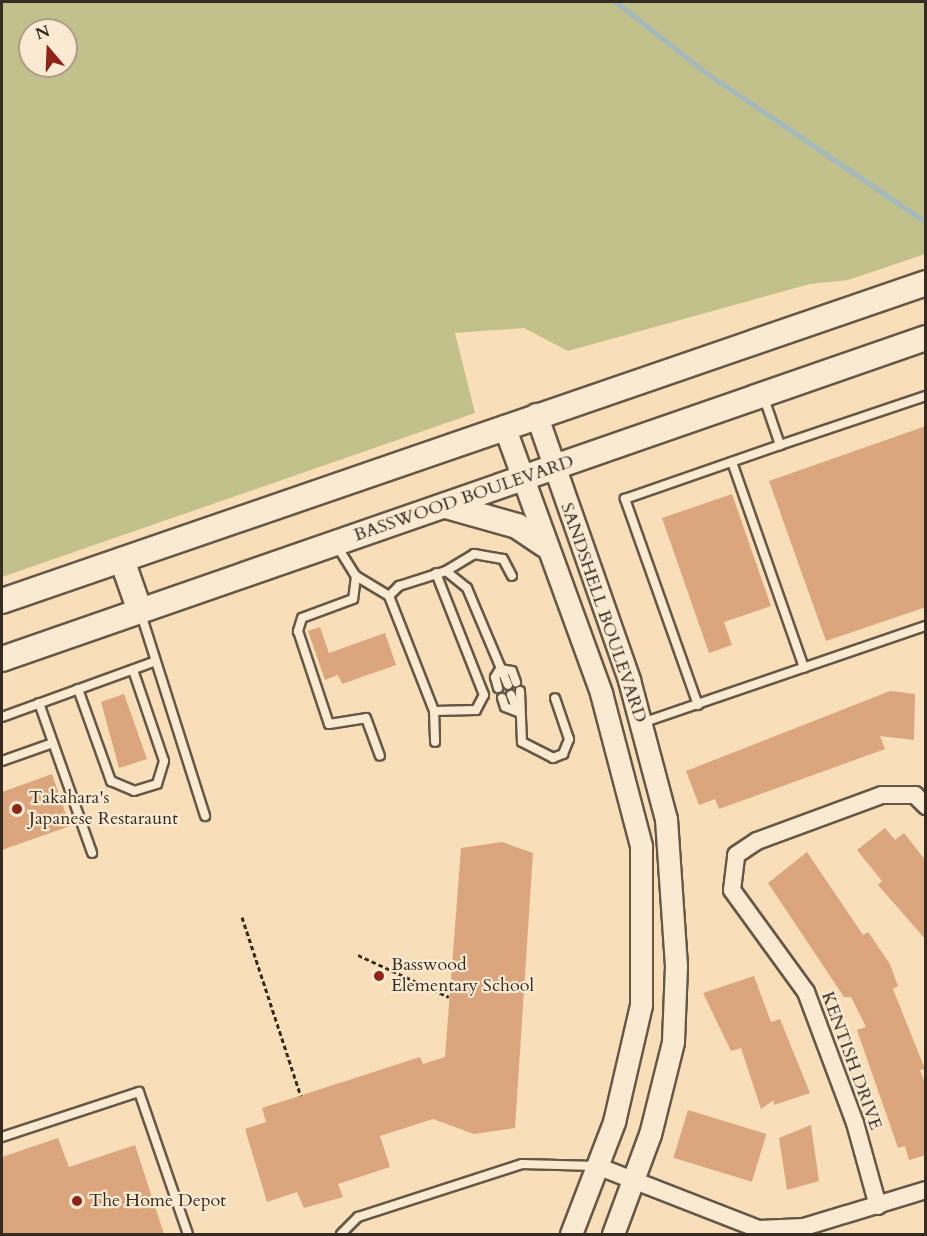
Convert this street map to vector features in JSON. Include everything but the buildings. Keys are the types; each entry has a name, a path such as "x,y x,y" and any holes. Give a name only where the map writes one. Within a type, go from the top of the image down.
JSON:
{"main road":[{"path":"2,601 536,414 926,283"},
{"name":"BASSWOOD BOULEVARD","path":"2,659 926,338"},
{"path":"443,506 488,514 545,545"},
{"path":"122,560 140,611"}],"street":[{"name":"SANDSHELL BOULEVARD","path":"536,414 641,723 666,819 676,966 673,1042 633,1180 613,1234"},
{"name":"SANDSHELL BOULEVARD","path":"504,426 520,479 601,693 641,846 641,1005 614,1122 571,1234"},
{"name":"KENTISH DRIVE","path":"878,1206 855,1123 806,992 732,890 736,855 757,841 882,795 920,801"},
{"path":"597,1166 759,1229 804,1227 926,1190"}],"lane":[{"path":"763,394 780,445"},
{"path":"698,705 625,499 926,396"},
{"path":"732,462 804,668"},
{"path":"335,543 356,576 389,596 434,711 435,742"},
{"path":"389,596 399,586 446,571 462,559 490,553 503,559 512,576"},
{"path":"446,571 467,588 501,669 512,683"},
{"path":"434,711 476,710 484,695 436,573"},
{"path":"356,576 353,599 333,610 302,618 298,632 329,724 366,718 380,756"},
{"path":"140,611 153,662 205,816"},
{"path":"641,723 926,626"},
{"path":"2,717 153,662"},
{"path":"78,689 111,781 134,791 157,783 164,761 133,669"},
{"path":"498,688 495,677 501,669"},
{"path":"520,691 518,711 522,742 553,758 563,754 569,739 555,698"},
{"path":"511,694 518,711"},
{"path":"502,698 505,707 518,711"},
{"path":"39,703 92,853"},
{"path":"2,760 53,743"},
{"path":"2,1137 139,1092 188,1234"},
{"path":"341,1234 358,1217 522,1164 597,1166"}],"path":[{"path":"242,916 301,1096"},
{"path":"358,955 449,997"}],"shaded area":[{"path":"2,2 925,2 925,254 848,280 810,284 568,351 524,328 455,333 475,413 2,577"}],"waterway":[{"path":"616,2 705,72 926,222"}],"place":[{"name":"Takahara's Japanese Restaraunt","path":"17,809"},
{"name":"Basswood Elementary School","path":"379,976"},
{"name":"The Home Depot","path":"77,1201"}]}
